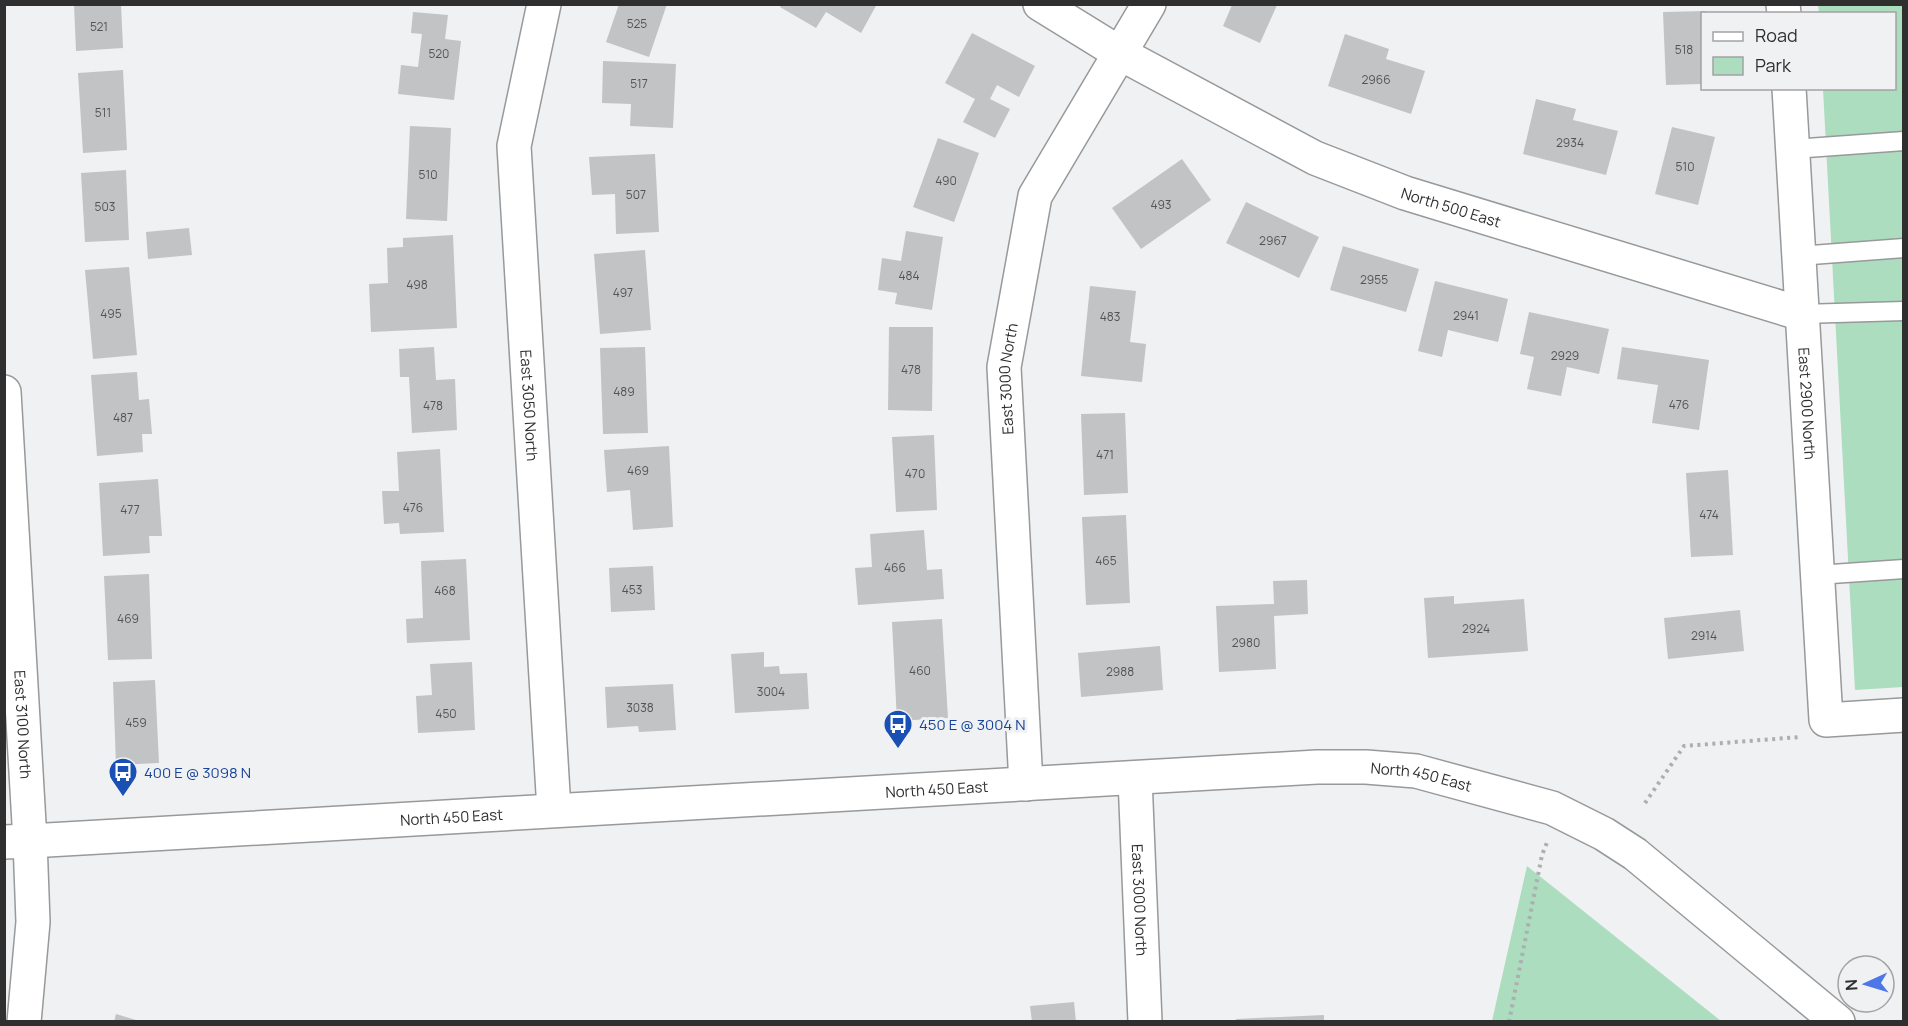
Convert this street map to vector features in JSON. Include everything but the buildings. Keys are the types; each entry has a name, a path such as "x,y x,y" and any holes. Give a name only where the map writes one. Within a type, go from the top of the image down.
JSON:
{"street":[{"name":"East 3050 North","path":"544,4 514,146 554,810"},
{"name":"North 500 East","path":"1040,4 1121,54 1315,158 1405,193 1802,315"},
{"name":"East 3000 North","path":"1026,784 1004,367 1035,196 1149,4"},
{"name":"East 2900 North","path":"1789,90 1817,575 1814,728"},
{"name":"East 3100 North","path":"4,392 17,842 33,922 24,1022"},
{"path":"1814,728 1904,715"},
{"name":"North 450 East","path":"17,842 1366,766 1416,771 1559,812 1604,834 1635,854 1838,1022"},
{"name":"East 3000 North","path":"1135,778 1145,1022"}],"lane":[{"path":"1793,149 1904,141"},
{"path":"1798,256 1904,248"},
{"path":"1802,315 1904,311"},
{"path":"1817,575 1904,569"}],"path":[{"path":"1645,803 1684,746 1814,728"},
{"path":"1509,1022 1542,855 1559,812"}],"green space":[{"path":"1818,5 1903,5 1903,687 1855,690 1823,90 1896,90 1896,12 1819,12"},
{"path":"1527,866 1721,1021 1492,1021"}],"place":[{"name":"450 E @ 3004 N","path":"898,750"},
{"name":"400 E @ 3098 N","path":"123,798"}]}
